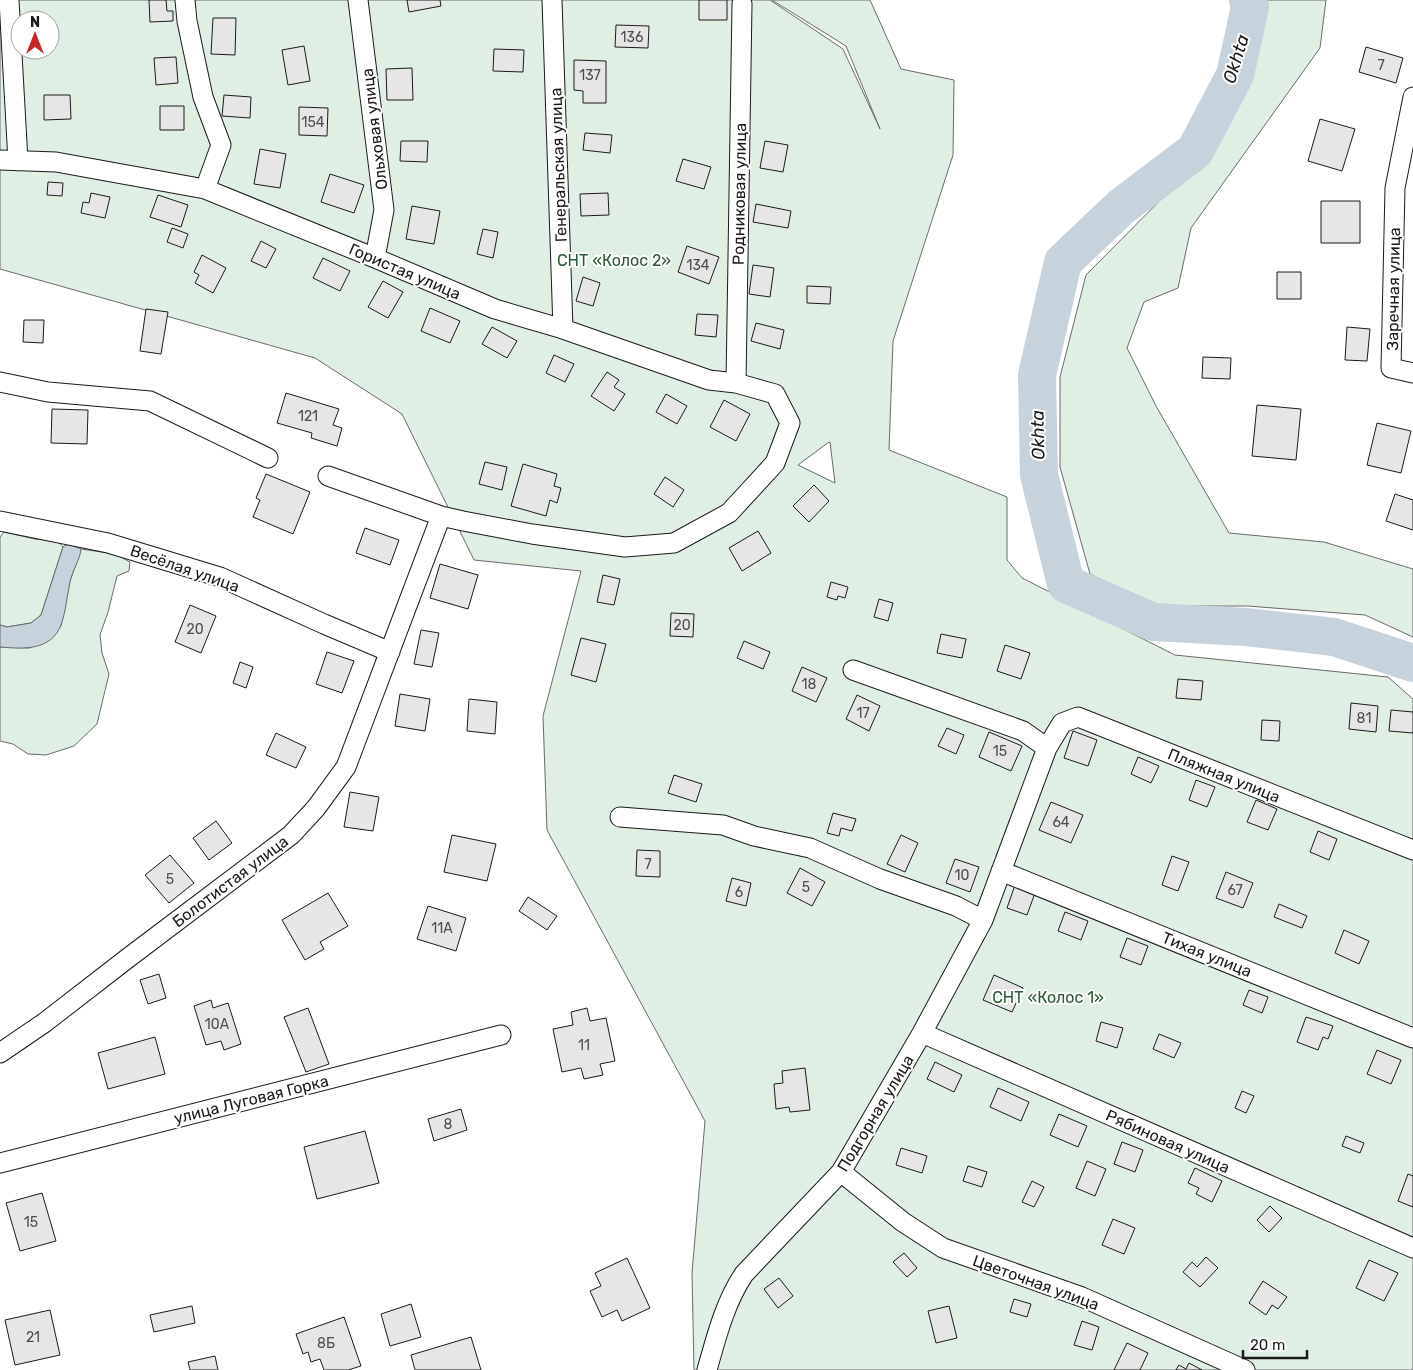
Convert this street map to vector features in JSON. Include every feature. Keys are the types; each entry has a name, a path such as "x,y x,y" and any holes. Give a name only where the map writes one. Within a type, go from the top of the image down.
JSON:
{"street":[{"path":"9,0 9,161"},
{"path":"184,0 203,97 221,145 205,189"},
{"name":"Ольховая улица","path":"358,0 384,210 375,258"},
{"name":"Генеральская улица","path":"552,0 563,329"},
{"name":"Родниковая улица","path":"736,383 742,4"},
{"name":"Заречная улица","path":"1413,97 1395,188 1391,368 1413,373"},
{"name":"Гористая улица","path":"9,161 56,162 205,189 495,309 563,329 709,380 736,383 775,394 790,423 775,463 729,514 674,543 625,547 532,534 442,516"},
{"path":"0,382 48,392 150,401 268,458"},
{"path":"328,476 442,516"},
{"name":"Болотистая улица","path":"0,1053 44,1023 291,835 316,808 346,767 442,516"},
{"name":"Весёлая улица","path":"0,521 108,543 220,576 390,652"},
{"path":"853,670 1024,731 1047,748"},
{"name":"Пляжная улица","path":"1047,748 1062,723 1078,717 1413,850"},
{"name":"Подгорная улица","path":"707,1370 735,1287 744,1274 841,1172 922,1033 983,920 1047,748"},
{"path":"620,817 723,825 754,836 810,848 880,879 956,906 983,920"},
{"name":"Тихая улица","path":"1001,871 1413,1038"},
{"name":"Рябиновая улица","path":"922,1033 1413,1248"},
{"name":"улица Луговая Горка","path":"0,1163 501,1035"},
{"name":"Цветочная улица","path":"841,1172 903,1222 943,1248 1082,1297 1245,1370"}],"green space":[{"name":"СНТ «Колос 1»","path":"0,0 770,0 843,49 880,129 846,46 772,0 870,0 901,69 954,80 953,155 893,341 889,450 1007,497 1007,560 1022,578 1175,655 1388,677 1413,699 1412,1370 694,1370 692,1273 705,1121 547,830 543,716 581,571 474,560 402,414 315,358 0,269","holes":["830,442 835,483 798,465"]},
{"path":"1262,0 1326,0 1320,48 1191,228 1178,288 1144,302 1127,348 1156,406 1229,533 1324,542 1413,569 1413,637 1365,615 1247,606 1154,606 1090,574 1060,467 1060,377 1086,275 1205,155 1242,88 1261,12"},
{"path":"4,532 35,539 58,541 63,547 41,615 31,623 7,627 0,625 0,537"},
{"path":"81,549 115,554 130,562 129,571 117,576 100,635 102,653 109,674 97,724 74,746 46,755 28,754 13,744 0,741 0,647 30,648 61,626 70,581"}],"shaded area":[{"path":"68,544 81,549 71,578 63,620 56,633 43,644 27,648 0,647 0,625 7,627 31,623 41,615 63,547"}],"building":[{"path":"149,0 166,0 167,11 173,11 173,21 150,22"},
{"path":"407,0 440,0 441,6 409,12"},
{"path":"699,0 727,0 727,20 699,20"},
{"path":"213,18 236,18 235,55 211,54"},
{"path":"616,25 649,26 648,48 615,47"},
{"path":"304,46 310,81 288,85 282,50"},
{"path":"1366,47 1403,58 1396,83 1359,72"},
{"path":"494,49 524,50 523,72 493,71"},
{"path":"176,57 178,83 156,85 154,58"},
{"path":"574,60 606,61 606,103 583,103 583,91 574,90"},
{"path":"412,68 413,100 387,100 386,69"},
{"path":"44,95 70,95 71,119 44,120"},
{"path":"224,95 251,97 250,118 222,116"},
{"path":"160,106 184,106 184,130 160,130"},
{"path":"299,107 328,108 327,136 299,135"},
{"path":"1320,119 1355,129 1342,171 1308,161"},
{"path":"585,133 612,135 610,153 583,150"},
{"path":"401,141 428,141 427,162 400,161"},
{"path":"765,141 788,145 783,172 760,168"},
{"path":"260,149 286,154 280,188 254,184"},
{"path":"683,159 711,167 704,189 676,181"},
{"path":"330,174 364,185 354,213 321,202"},
{"path":"48,182 63,183 62,196 47,195"},
{"path":"91,193 110,197 105,218 81,213 83,202 89,203"},
{"path":"608,193 609,215 581,216 580,194"},
{"path":"158,195 188,205 181,227 150,217"},
{"path":"1321,201 1360,201 1360,243 1321,243"},
{"path":"756,204 791,211 788,228 753,222"},
{"path":"412,206 440,211 434,244 406,239"},
{"path":"172,228 188,234 183,248 167,242"},
{"path":"483,229 498,232 493,258 477,254"},
{"path":"261,241 276,249 266,268 251,261"},
{"path":"687,246 719,257 709,284 678,272"},
{"path":"202,255 226,268 213,293 195,283 199,275 194,272"},
{"path":"323,258 350,271 340,291 313,278"},
{"path":"753,265 774,268 770,297 749,294"},
{"path":"1277,272 1301,272 1301,299 1277,299"},
{"path":"583,277 600,283 593,306 576,301"},
{"path":"383,281 403,292 388,318 368,307"},
{"path":"807,286 831,287 830,304 807,303"},
{"path":"430,308 460,321 450,343 421,331"},
{"path":"146,309 168,312 161,354 140,351"},
{"path":"697,314 718,315 716,337 695,335"},
{"path":"24,320 44,320 43,343 23,342"},
{"path":"756,323 784,330 780,349 751,341"},
{"path":"492,327 517,341 507,358 482,344"},
{"path":"1347,327 1370,329 1367,361 1345,360"},
{"path":"554,355 574,364 565,382 546,373"},
{"path":"1203,357 1231,358 1230,379 1202,378"},
{"path":"607,372 619,380 614,387 625,394 614,411 591,396"},
{"path":"286,393 339,409 333,425 342,428 337,446 311,438 312,433 277,423"},
{"path":"666,394 687,406 677,424 656,412"},
{"path":"724,400 750,414 736,441 710,427"},
{"path":"1257,405 1301,409 1296,460 1252,456"},
{"path":"52,409 88,410 87,444 51,443"},
{"path":"1377,423 1411,431 1401,473 1367,465"},
{"path":"485,462 507,467 502,490 479,484"},
{"path":"523,464 557,474 554,486 561,488 557,503 550,500 546,516 511,506"},
{"path":"266,474 310,492 293,534 253,517 260,500 256,498"},
{"path":"665,477 684,490 673,507 654,494"},
{"path":"814,485 829,501 809,522 793,506"},
{"path":"1395,494 1413,500 1413,530 1386,521"},
{"path":"365,528 399,540 390,565 356,553"},
{"path":"758,531 771,553 742,571 729,548"},
{"path":"440,564 478,575 468,609 430,598"},
{"path":"603,575 620,579 614,605 597,602"},
{"path":"831,582 848,587 845,598 838,596 837,600 827,597"},
{"path":"879,599 893,603 888,621 874,617"},
{"path":"190,605 216,616 201,653 175,642"},
{"path":"671,613 694,614 693,637 670,636"},
{"path":"421,630 439,633 432,667 414,664"},
{"path":"941,634 966,639 962,658 937,653"},
{"path":"581,638 606,644 596,682 571,675"},
{"path":"744,641 770,652 763,669 737,658"},
{"path":"1005,645 1030,653 1021,679 997,671"},
{"path":"327,652 354,661 342,693 316,684"},
{"path":"240,662 253,667 246,688 233,683"},
{"path":"802,667 827,678 816,702 792,691"},
{"path":"1178,679 1203,681 1201,700 1176,698"},
{"path":"400,694 430,699 425,731 395,726"},
{"path":"857,695 880,706 869,731 846,719"},
{"path":"469,699 497,702 495,734 467,731"},
{"path":"1351,703 1378,706 1376,732 1349,729"},
{"path":"1391,710 1413,712 1413,733 1389,731"},
{"path":"1262,720 1280,721 1279,741 1261,740"},
{"path":"947,728 964,735 956,754 938,746"},
{"path":"1073,731 1097,740 1088,766 1064,758"},
{"path":"989,732 1022,746 1011,771 979,757"},
{"path":"276,733 306,747 296,768 266,755"},
{"path":"1138,757 1159,766 1151,783 1131,774"},
{"path":"674,775 702,784 696,802 668,793"},
{"path":"1196,780 1215,787 1207,807 1189,800"},
{"path":"350,792 379,797 373,831 344,827"},
{"path":"1256,800 1277,809 1268,830 1247,822"},
{"path":"1051,802 1083,815 1071,843 1039,830"},
{"path":"833,813 856,819 852,831 841,828 839,836 827,833"},
{"path":"216,821 232,843 209,860 193,838"},
{"path":"1318,831 1337,839 1329,860 1310,852"},
{"path":"452,835 496,844 487,881 444,872"},
{"path":"901,835 918,843 905,872 887,864"},
{"path":"637,850 660,851 660,877 636,876"},
{"path":"170,855 194,883 169,903 145,875"},
{"path":"1172,856 1189,862 1178,891 1162,885"},
{"path":"955,859 979,867 970,892 946,883"},
{"path":"800,868 825,882 812,906 787,893"},
{"path":"1226,872 1253,883 1243,908 1216,898"},
{"path":"732,878 751,883 746,906 726,901"},
{"path":"1015,885 1035,893 1027,915 1007,908"},
{"path":"328,893 348,926 320,942 324,949 305,960 282,920"},
{"path":"528,897 557,916 547,930 519,911"},
{"path":"1279,904 1307,916 1302,928 1274,917"},
{"path":"428,906 466,918 456,951 417,939"},
{"path":"1065,912 1088,921 1081,940 1058,931"},
{"path":"1344,930 1369,941 1359,964 1335,953"},
{"path":"1127,938 1148,946 1141,965 1120,957"},
{"path":"159,974 166,998 148,1004 140,980"},
{"path":"994,975 1023,988 1012,1012 983,1000"},
{"path":"1249,990 1268,997 1262,1013 1243,1005"},
{"path":"211,1000 213,1008 228,1003 241,1044 224,1050 221,1041 206,1045 194,1006"},
{"path":"308,1008 329,1064 306,1072 284,1017"},
{"path":"587,1008 590,1021 606,1018 615,1061 600,1064 603,1075 584,1079 581,1068 562,1072 553,1029 573,1025 571,1012"},
{"path":"1306,1017 1333,1026 1328,1039 1323,1037 1318,1050 1297,1042"},
{"path":"1101,1022 1123,1028 1117,1048 1096,1041"},
{"path":"1159,1034 1181,1043 1174,1058 1153,1049"},
{"path":"155,1037 165,1074 108,1089 98,1053"},
{"path":"1377,1050 1401,1060 1391,1084 1367,1074"},
{"path":"935,1062 962,1075 954,1092 927,1079"},
{"path":"805,1068 810,1110 790,1112 789,1107 776,1109 774,1084 783,1083 782,1071"},
{"path":"998,1088 1029,1102 1021,1121 990,1107"},
{"path":"1242,1091 1254,1096 1246,1113 1235,1108"},
{"path":"461,1109 467,1130 434,1141 428,1119"},
{"path":"1059,1114 1087,1126 1078,1147 1050,1135"},
{"path":"365,1131 379,1183 317,1199 304,1147"},
{"path":"1346,1136 1364,1143 1360,1153 1342,1146"},
{"path":"1122,1142 1143,1150 1135,1172 1114,1164"},
{"path":"901,1148 927,1156 922,1173 896,1165"},
{"path":"1087,1161 1106,1169 1095,1196 1076,1188"},
{"path":"968,1166 987,1172 982,1187 963,1181"},
{"path":"1195,1168 1222,1181 1212,1202 1196,1194 1199,1188 1188,1183"},
{"path":"1408,1174 1413,1176 1413,1207 1398,1201"},
{"path":"1032,1181 1044,1187 1034,1207 1022,1202"},
{"path":"42,1193 56,1241 20,1251 6,1203"},
{"path":"1270,1206 1282,1218 1269,1232 1257,1220"},
{"path":"1113,1219 1135,1228 1124,1254 1102,1245"},
{"path":"904,1253 917,1268 907,1277 893,1262"},
{"path":"1206,1257 1218,1268 1200,1287 1183,1272 1192,1262 1197,1267"},
{"path":"627,1258 650,1308 622,1321 617,1310 602,1317 590,1291 601,1286 595,1273"},
{"path":"1369,1260 1398,1273 1384,1301 1356,1288"},
{"path":"779,1278 793,1296 778,1308 764,1289"},
{"path":"1263,1281 1287,1297 1278,1309 1272,1305 1266,1315 1249,1303"},
{"path":"1014,1299 1031,1304 1027,1317 1010,1312"},
{"path":"411,1304 421,1337 390,1346 381,1314"},
{"path":"192,1306 195,1323 154,1332 150,1315"},
{"path":"949,1306 957,1338 936,1343 928,1311"},
{"path":"50,1310 60,1355 15,1365 5,1320"},
{"path":"344,1317 361,1366 348,1370 324,1370 320,1359 311,1362 308,1352 303,1354 296,1334"},
{"path":"1082,1321 1099,1327 1092,1350 1074,1345"},
{"path":"471,1337 481,1370 415,1370 411,1355"},
{"path":"1127,1343 1148,1353 1140,1370 1114,1370"},
{"path":"215,1356 218,1370 190,1370 188,1362"},
{"path":"1189,1363 1202,1370 1176,1370 1179,1365 1186,1369"}],"waterway":[{"name":"Okhta","path":"1248,0 1250,7 1235,75 1195,151 1121,207 1063,262 1037,375 1039,475 1066,584 1153,622 1246,627 1334,637 1413,663"}],"park label":[{"name":"СНТ «Колос 2»","path":"614,260"}]}
